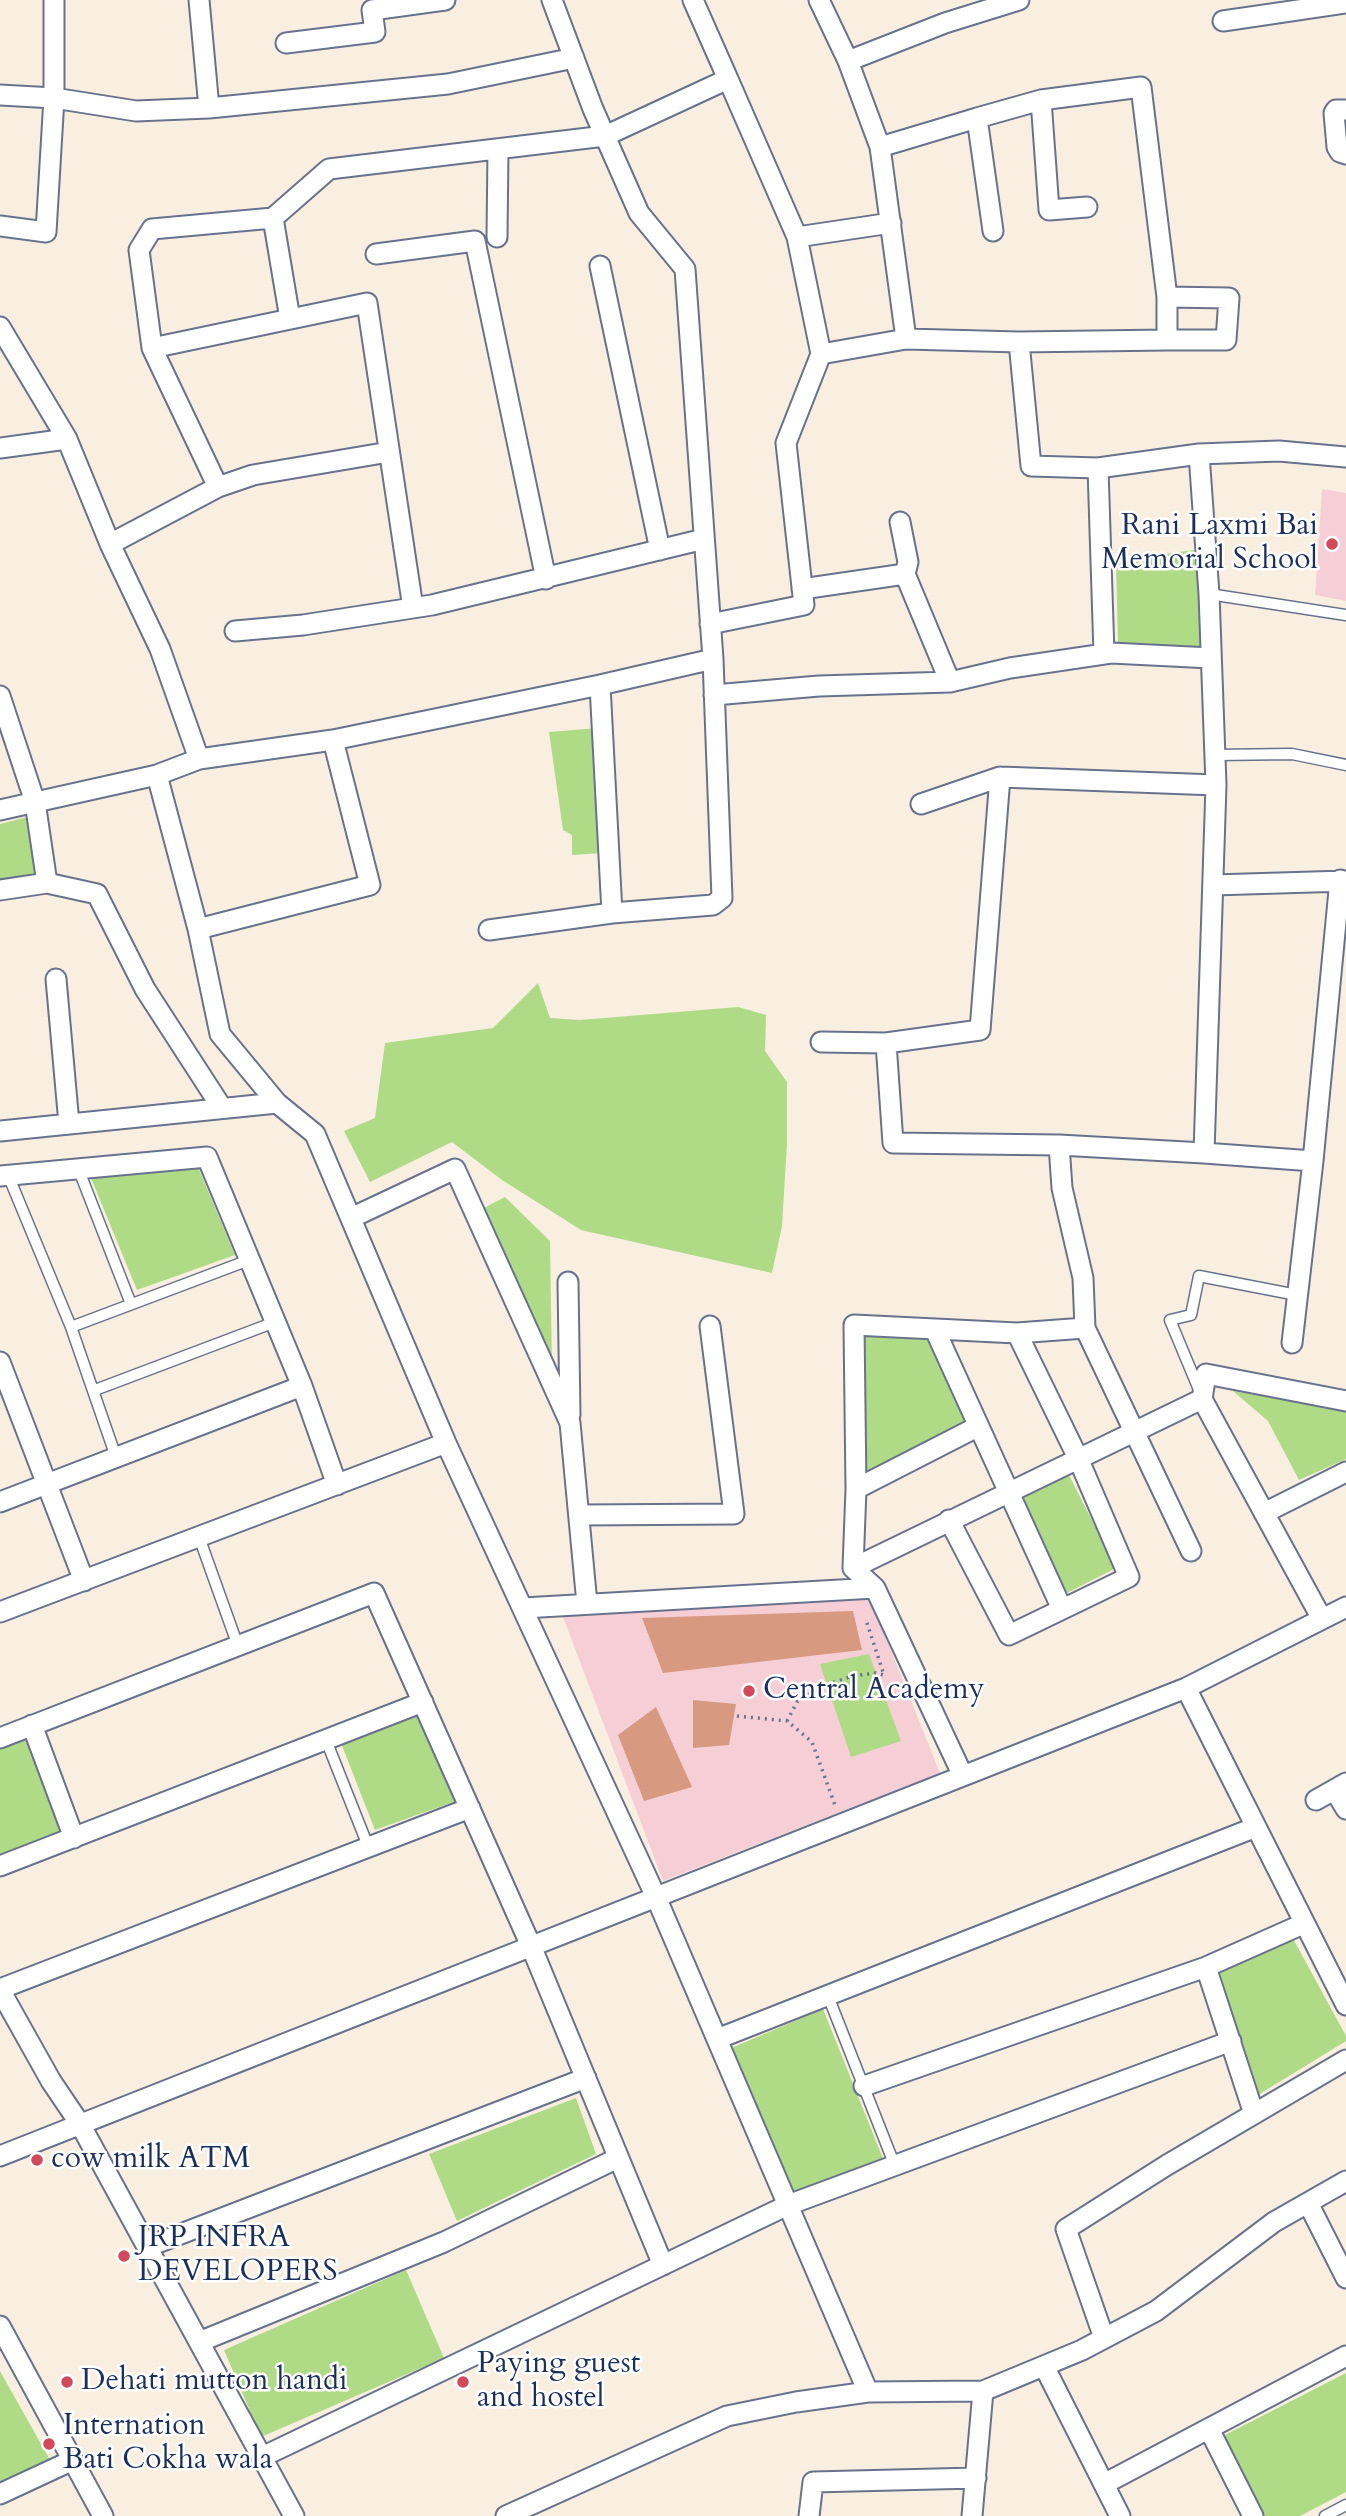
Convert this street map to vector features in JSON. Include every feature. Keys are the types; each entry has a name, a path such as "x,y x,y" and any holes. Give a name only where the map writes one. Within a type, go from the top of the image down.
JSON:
{"street":[{"path":"0,226 46,232 54,99 54,0"},
{"path":"199,0 209,108"},
{"path":"286,43 374,32 372,10 445,0"},
{"path":"489,930 612,913 713,905 722,898 713,659 685,268 639,213 605,136 552,0"},
{"path":"693,0 797,237 821,354 786,443 804,606 710,624"},
{"path":"818,0 848,61 880,147 906,340"},
{"path":"848,61 945,23 1019,0"},
{"path":"1223,21 1346,3"},
{"path":"0,94 136,111 209,108 448,85 574,58"},
{"path":"218,486 152,348 139,250 152,229 273,218 328,169 605,136 728,79"},
{"path":"880,147 1041,100 1141,87 1167,297 1167,340"},
{"path":"1041,100 1049,210 1087,207"},
{"path":"1346,110 1336,110 1334,113 1337,147 1340,152 1346,154"},
{"path":"977,118 993,231"},
{"path":"497,237 498,149"},
{"path":"273,218 290,319"},
{"path":"797,237 891,223"},
{"path":"376,254 475,241 546,579"},
{"path":"600,266 660,550"},
{"path":"821,354 906,340 1226,340 1229,298 1167,297"},
{"path":"152,348 367,303 413,608"},
{"path":"1,331 67,439 110,544 160,649 200,759"},
{"path":"1019,342 1031,466 1098,468 1199,454 1279,451 1346,457"},
{"path":"0,448 67,439"},
{"path":"110,544 218,486 253,475 389,452"},
{"path":"1199,454 1209,594 1216,785 1204,1153"},
{"path":"1098,468 1104,654"},
{"path":"900,522 908,562 905,574 950,682"},
{"path":"235,631 303,625 413,608 546,579 704,539"},
{"path":"802,589 905,574"},
{"path":"714,695 819,687 950,682 1010,668 1104,654 1211,658"},
{"path":"0,810 157,775 200,759 333,740 713,659"},
{"path":"600,685 612,913"},
{"path":"1,704 35,802 47,883"},
{"path":"198,929 370,885 333,740"},
{"path":"157,775 198,929 220,1034 276,1103 315,1134 446,1443 656,1897 868,2392"},
{"path":"921,804 1000,777 1216,785"},
{"path":"821,1042 886,1043 980,1030 1000,777"},
{"path":"1213,885 1343,881 1292,1343"},
{"path":"0,890 47,883 97,894 145,989 222,1108"},
{"path":"56,979 69,1124"},
{"path":"886,1043 893,1143 1059,1145 1313,1161"},
{"path":"0,1131 276,1103"},
{"path":"1059,1145 1062,1188 1083,1278 1086,1328 1191,1551"},
{"path":"4,1175 207,1157 302,1386 337,1485"},
{"path":"351,1218 455,1169 570,1423"},
{"path":"569,1282 570,1423 587,1604"},
{"path":"963,1776 875,1588 853,1568 856,1489 854,1325 1017,1333 1086,1328"},
{"path":"579,1515 734,1514 710,1326"},
{"path":"935,1330 1062,1609"},
{"path":"949,1520 1009,1634 1129,1577 1078,1458 1017,1333"},
{"path":"0,1362 84,1581"},
{"path":"1322,1619 1202,1399 1206,1374 1346,1401"},
{"path":"0,1502 302,1386"},
{"path":"853,1568 1202,1399"},
{"path":"856,1489 977,1427"},
{"path":"1,1608 84,1581 446,1443"},
{"path":"1264,1513 1346,1472"},
{"path":"523,1608 875,1588"},
{"path":"0,1738 374,1593 531,1946 663,2266"},
{"path":"0,2156 1186,1688 1346,1607"},
{"path":"1186,1688 1346,2006"},
{"path":"0,1866 423,1702"},
{"path":"32,1725 74,1838"},
{"path":"1316,1800 1342,1786"},
{"path":"1342,1786 1337,1794 1346,1809"},
{"path":"294,2516 80,2124 51,2081 0,1989 470,1808"},
{"path":"717,2039 1256,1827"},
{"path":"864,2086 1206,1967 1303,1924"},
{"path":"1206,1967 1254,2114"},
{"path":"262,2457 788,2205 1231,2042"},
{"path":"1104,2338 1066,2229 1346,2060"},
{"path":"147,2247 586,2078"},
{"path":"199,2342 444,2242 618,2158"},
{"path":"506,2516 727,2416 796,2402 868,2392 983,2391 1044,2366 1156,2311 1274,2222 1346,2182"},
{"path":"1308,2203 1346,2278"},
{"path":"0,2326 103,2516"},
{"path":"1104,2484 1346,2356"},
{"path":"1044,2366 1120,2516"},
{"path":"972,2516 983,2391"},
{"path":"1209,2429 1253,2516"},
{"path":"0,2494 73,2460"},
{"path":"809,2516 813,2482 976,2478"}],"lane":[{"path":"1209,594 1346,615"},
{"path":"1215,755 1292,754 1346,765"},
{"path":"78,1168 131,1304"},
{"path":"4,1175 71,1326 117,1457"},
{"path":"71,1326 249,1260"},
{"path":"1202,1399 1170,1320 1191,1315 1199,1276 1297,1295"},
{"path":"95,1390 275,1322"},
{"path":"199,1537 238,1646"},
{"path":"326,1740 368,1846"},
{"path":"828,1996 896,2166"},
{"path":"1325,2516 1346,2505"}],"path":[{"path":"787,1721 797,1702 822,1686 853,1675 884,1675 864,1611"},
{"path":"737,1716 787,1721 811,1742 838,1813"}],"shaded area":[{"name":"Rani Laxmi Bai Memorial School","path":"1322,489 1346,493 1346,601 1315,595"},
{"name":"Central Academy","path":"869,1596 940,1773 663,1881 560,1609"}],"green space":[{"path":"1202,549 1206,652 1118,644 1116,560"},
{"path":"598,728 603,853 572,855 572,835 563,830 549,732"},
{"path":"27,817 37,878 0,884 0,824"},
{"path":"538,983 550,1018 580,1020 738,1007 766,1015 765,1051 787,1082 787,1143 782,1226 772,1273 581,1230 502,1180 452,1142 370,1182 344,1131 375,1118 385,1043 493,1028"},
{"path":"198,1167 235,1255 137,1290 91,1178"},
{"path":"505,1197 550,1241 552,1370 482,1209"},
{"path":"860,1331 930,1335 968,1426 866,1477"},
{"path":"1233,1391 1346,1411 1346,1459 1299,1480 1268,1421"},
{"path":"1067,1471 1116,1568 1065,1594 1019,1498"},
{"path":"869,1654 901,1741 851,1757 820,1664"},
{"path":"419,1712 456,1801 375,1830 341,1743"},
{"path":"26,1737 63,1830 0,1854 0,1747"},
{"path":"1291,1935 1346,2036 1346,2041 1258,2095 1217,1963"},
{"path":"823,2009 884,2161 794,2196 729,2049"},
{"path":"576,2098 596,2154 457,2221 429,2154"},
{"path":"406,2270 444,2358 261,2437 224,2350"},
{"path":"0,2371 50,2460 0,2483"},
{"path":"1346,2373 1346,2492 1300,2516 1264,2516 1223,2436"}],"building":[{"name":"Central Academy","path":"853,1611 862,1650 663,1673 642,1618"},
{"path":"693,1700 736,1704 729,1745 693,1748"},
{"path":"656,1707 692,1787 644,1801 618,1735"}],"place":[{"name":"Rani Laxmi Bai Memorial School","path":"1332,544"},
{"name":"Central Academy","path":"749,1691"},
{"name":"cow milk ATM","path":"37,2160"},
{"name":"JRP INFRA DEVELOPERS","path":"124,2256"},
{"name":"Dehati mutton handi","path":"67,2382"},
{"name":"Paying guest and hostel","path":"463,2382"},
{"name":"Internation Bati Cokha wala","path":"49,2444"}]}
